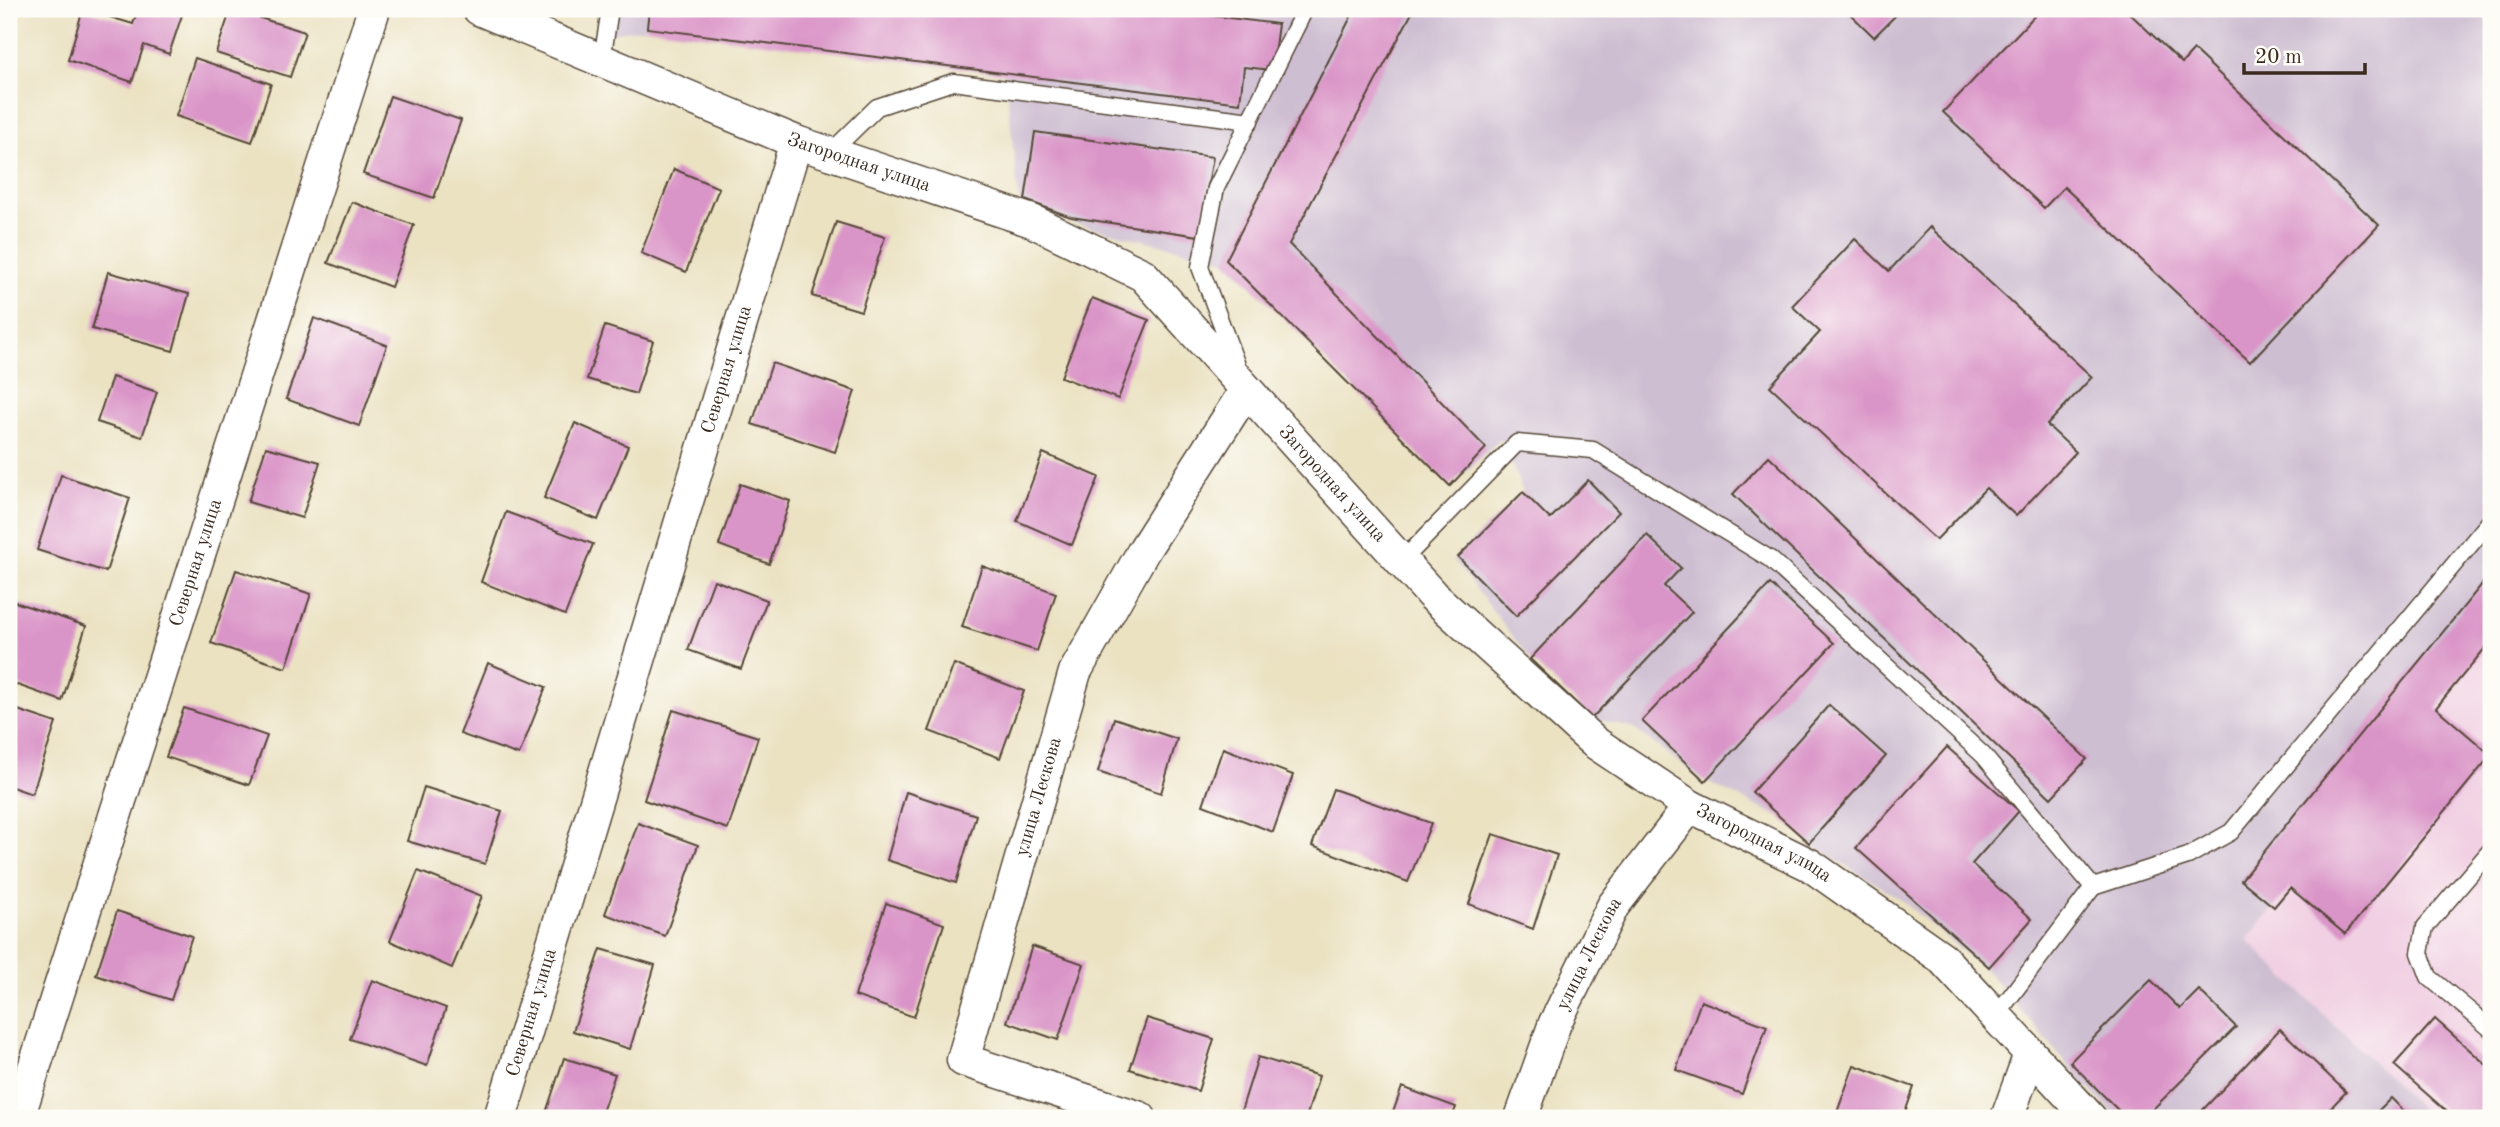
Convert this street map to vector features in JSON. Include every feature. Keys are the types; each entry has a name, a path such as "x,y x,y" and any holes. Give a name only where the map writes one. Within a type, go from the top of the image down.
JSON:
{"street":[{"name":"Северная улица","path":"18,1118 374,9"},
{"name":"Загородная улица","path":"480,9 796,142 1032,221 1143,275 1433,596 1594,743 1690,806 1810,865 1941,957 2090,1118"},
{"name":"Северная улица","path":"500,1118 796,142"},
{"name":"улица Лескова","path":"1140,1118 963,1060 1075,672 1144,550 1246,390"},
{"name":"улица Лескова","path":"1521,1118 1555,1023 1613,906 1690,806"},
{"path":"2007,1118 2030,1054"}],"lane":[{"path":"602,60 610,9"},
{"path":"1246,390 1200,267 1216,188 1305,9"},
{"path":"830,153 877,107 953,82 1250,121"},
{"path":"1402,561 1517,443 1593,450 1770,559 1983,755 2093,887"},
{"path":"1995,1017 2093,887 2188,856 2231,832 2491,520"},
{"path":"2491,850 2425,927 2420,953 2429,977 2491,1029"}],"shaded area":[{"path":"612,9 2491,9 2491,641 2247,940 2430,1118 2118,1118 2083,1083 1989,973 1899,898 1809,843 1781,818 1705,781 1634,729 1592,718 1530,659 1453,559 1523,492 1501,439 1450,486 1226,260 1076,224 1019,201 1005,74 647,28 609,33"},
{"path":"2491,641 2491,1118 2430,1118 2247,940"}],"building":[{"path":"83,9 133,24 138,9 184,9 169,54 144,45 132,82 68,60"},
{"path":"231,9 305,32 290,77 216,53"},
{"path":"649,9 1157,9 1278,24 1272,70 1244,67 1240,103 647,28"},
{"path":"1355,9 1414,9 1289,244 1486,448 1450,486 1226,260"},
{"path":"1845,9 1902,9 1874,37"},
{"path":"2041,9 2125,9 2182,63 2194,50 2379,225 2250,362 2064,187 2044,208 1943,112"},
{"path":"195,58 271,84 252,142 176,116"},
{"path":"390,96 461,120 434,198 363,174"},
{"path":"1035,132 1213,157 1199,236 1071,217 1025,200"},
{"path":"674,169 719,188 686,272 641,253"},
{"path":"352,202 414,225 391,287 328,263"},
{"path":"836,222 885,237 861,311 812,296"},
{"path":"1930,227 2092,377 2047,425 2076,452 2016,516 1986,488 1936,540 1770,386 1820,332 1792,306 1855,239 1889,271"},
{"path":"108,272 189,294 173,351 92,329"},
{"path":"1092,298 1149,320 1118,399 1061,377"},
{"path":"314,318 387,345 359,426 286,399"},
{"path":"605,326 653,341 636,394 587,379"},
{"path":"772,363 855,391 835,452 752,424"},
{"path":"112,377 157,392 142,437 97,422"},
{"path":"575,423 628,446 598,520 544,498"},
{"path":"266,447 320,462 302,518 248,502"},
{"path":"1043,453 1099,477 1072,545 1017,521"},
{"path":"1769,456 2087,759 2051,798 1733,494"},
{"path":"61,475 130,498 106,572 37,550"},
{"path":"1588,480 1619,512 1516,616 1458,557 1523,492 1550,519"},
{"path":"740,484 790,501 769,564 719,545"},
{"path":"506,512 593,544 565,615 481,582"},
{"path":"1647,535 1681,568 1664,586 1692,612 1592,718 1530,659"},
{"path":"982,566 1056,593 1037,651 962,627"},
{"path":"236,570 311,594 286,668 211,643"},
{"path":"2491,573 2491,641 2436,708 2491,755 2345,934 2290,888 2274,907 2241,880"},
{"path":"714,580 767,600 741,669 688,650"},
{"path":"1770,584 1834,643 1705,781 1642,721"},
{"path":"9,600 86,626 62,701 9,682"},
{"path":"488,663 546,687 519,755 460,734"},
{"path":"954,664 1024,691 1000,758 929,731"},
{"path":"1829,705 1886,756 1809,843 1752,792"},
{"path":"9,707 56,723 32,794 9,786"},
{"path":"184,708 267,736 249,785 166,757"},
{"path":"673,710 758,737 728,829 644,800"},
{"path":"1114,718 1177,739 1161,793 1098,772"},
{"path":"1947,747 2019,811 1972,864 2032,919 1989,967 1856,848"},
{"path":"1223,748 1293,775 1273,832 1203,805"},
{"path":"424,787 502,811 485,864 407,841"},
{"path":"1333,789 1431,823 1408,882 1312,846"},
{"path":"906,792 976,815 956,883 887,860"},
{"path":"638,823 698,845 665,936 605,914"},
{"path":"1493,834 1557,855 1533,929 1469,904"},
{"path":"418,871 482,896 452,968 390,941"},
{"path":"886,903 944,924 914,1017 855,996"},
{"path":"117,911 192,936 171,1000 96,975"},
{"path":"1032,946 1084,964 1058,1040 1007,1022"},
{"path":"601,949 655,965 630,1049 573,1031"},
{"path":"372,980 446,1008 427,1066 350,1039"},
{"path":"2151,980 2180,1009 2199,990 2236,1027 2144,1118 2126,1118 2070,1062"},
{"path":"1701,1001 1767,1026 1742,1094 1676,1070"},
{"path":"1147,1018 1214,1039 1198,1091 1130,1069"},
{"path":"2435,1019 2491,1069 2491,1118 2454,1118 2394,1065"},
{"path":"2280,1029 2346,1092 2321,1118 2195,1118"},
{"path":"1258,1057 1319,1076 1306,1118 1266,1118 1241,1111"},
{"path":"564,1058 615,1074 600,1118 545,1116"},
{"path":"1854,1065 1914,1087 1903,1118 1835,1118"},
{"path":"1402,1087 1456,1107 1452,1118 1391,1118"},
{"path":"2391,1098 2411,1118 2371,1118"}]}
